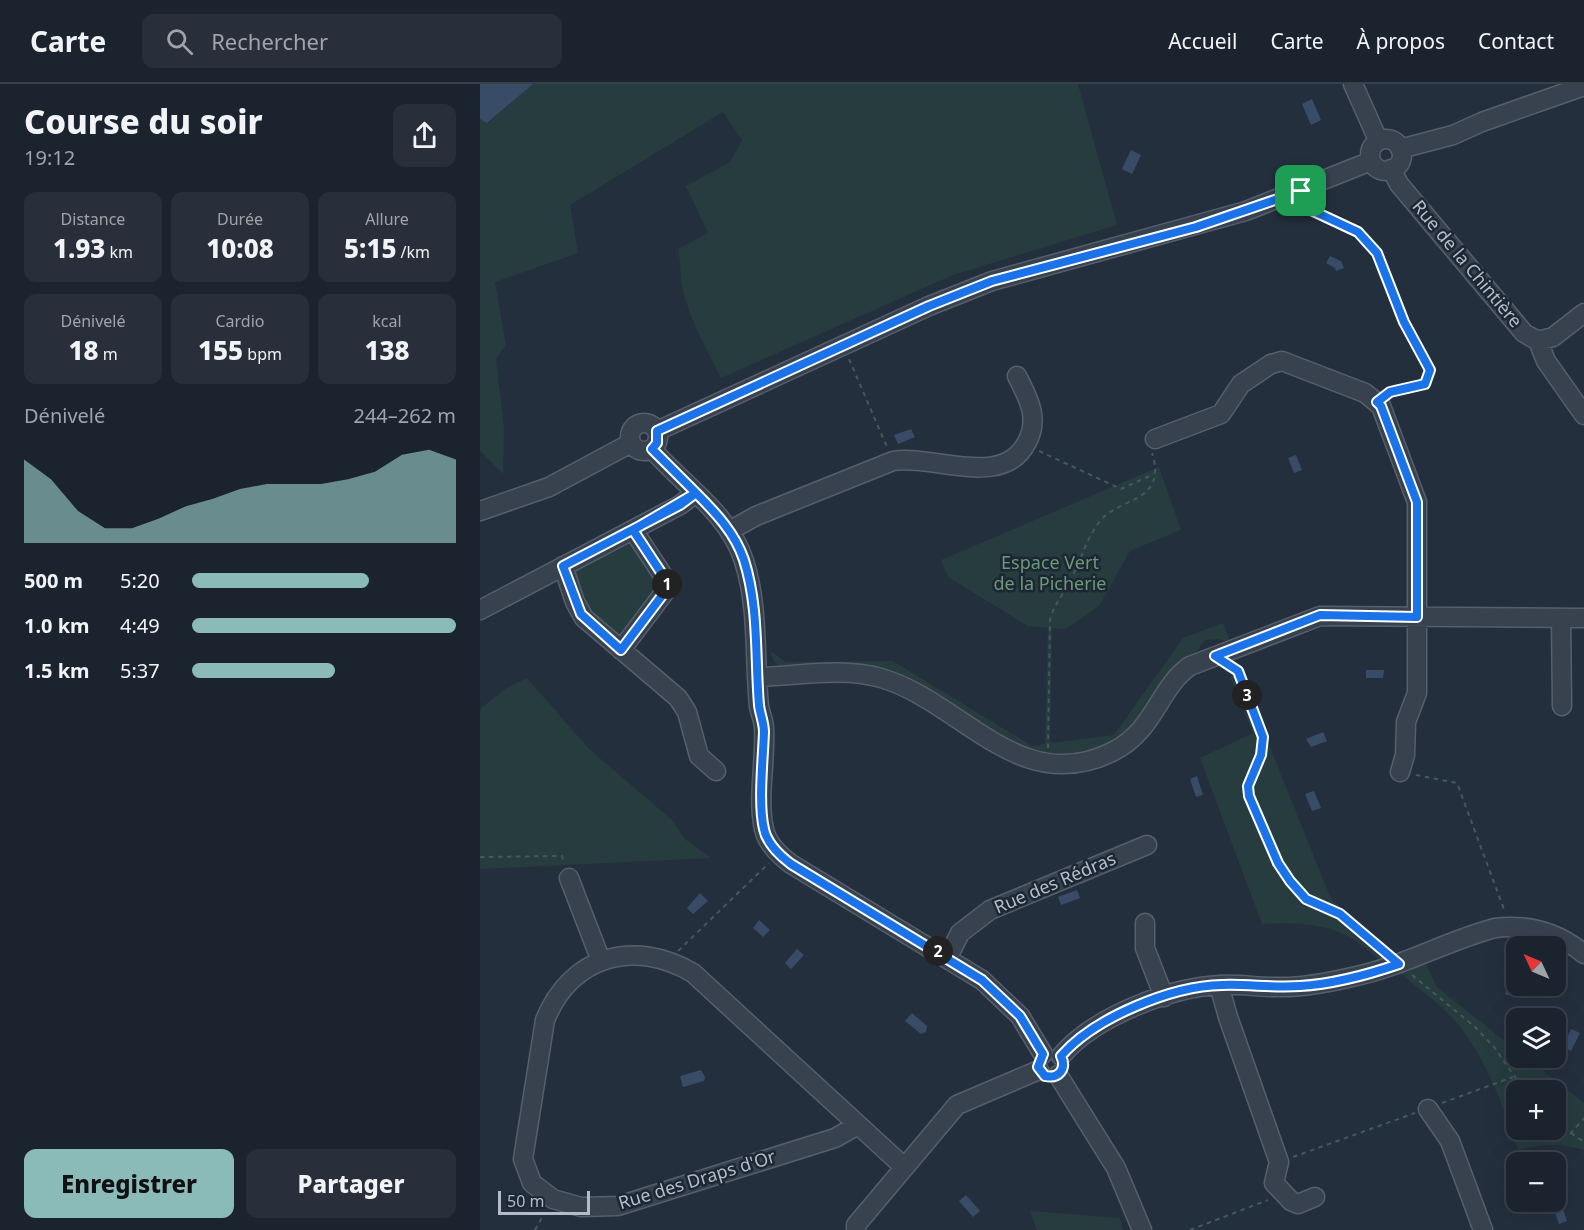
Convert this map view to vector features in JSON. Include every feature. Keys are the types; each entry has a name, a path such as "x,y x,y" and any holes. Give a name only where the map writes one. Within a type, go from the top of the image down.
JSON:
{"street":[{"path":"1353,84 1378,140"},
{"path":"1401,149 1453,135 1482,122 1584,86"},
{"path":"1389,139 1401,149 1401,159 1391,170 1377,168 1371,161 1372,147 1378,140 1389,139"},
{"path":"654,440 843,345 992,281 1196,227 1301,191 1371,161"},
{"name":"Rue de la Chintière","path":"1391,170 1399,184 1524,333 1538,340 1546,361 1584,415"},
{"path":"1538,340 1553,337 1584,313"},
{"path":"1155,439 1221,414 1241,384 1271,364 1282,361 1365,393 1381,406 1417,502 1417,693 1406,722 1405,755 1400,772"},
{"path":"729,531 756,516 893,461 906,459 990,468 1015,457 1026,445 1033,423 1033,410 1017,376"},
{"path":"480,511 549,487 631,443 630,434 636,426 650,424 654,440 729,531 744,559 756,624 759,707 764,726 764,829 778,854 948,957 1001,995 1020,1016 1041,1062 1049,1077 1058,1075 1064,1064 1061,1056 1055,1052 1041,1062 957,1105 903,1166 856,1225 856,1230"},
{"path":"480,610 633,530 696,493"},
{"path":"621,650 667,589 666,580 633,530"},
{"path":"563,566 581,614 678,698 687,712 699,756 716,771"},
{"path":"758,677 843,673 880,678 921,698 1013,753 1047,763 1086,762 1127,743 1152,718 1182,672 1215,656 1320,615 1584,618"},
{"path":"1561,618 1562,706"},
{"name":"Rue des Rédras","path":"948,957 960,933 990,910 1147,845"},
{"path":"569,878 602,961"},
{"path":"1145,923 1145,948 1164,997"},
{"path":"1061,1056 1094,1028 1138,1006 1164,997 1219,985 1276,987 1311,985 1399,964 1482,932 1509,926 1546,931 1584,954"},
{"name":"Rue des Draps d'Or","path":"858,1125 835,1138 618,1206 581,1207 553,1199 532,1183 523,1159 544,1020 562,986 579,973 602,961 636,953 671,960 693,973 903,1166"},
{"path":"1219,985 1279,1162 1274,1183 1291,1201 1298,1204 1315,1197"},
{"path":"1058,1075 1116,1168 1142,1230"},
{"path":"1428,1109 1450,1141 1483,1230"}],"path":[{"path":"1301,191 1311,210 1358,232 1377,253 1404,322 1430,370 1425,384 1390,392 1377,402"},
{"path":"843,345 893,461"},
{"path":"1047,763 1050,620 1054,607 1069,584 1092,532 1102,519 1116,509 1133,503 1152,482 1156,473 1152,453 1155,439"},
{"path":"1026,445 1121,489 1156,473"},
{"path":"1215,656 1238,671 1263,737 1261,755 1248,786 1249,796 1278,863 1290,881 1306,899 1340,914 1475,1027 1494,1047 1516,1080"},
{"path":"1400,772 1457,783 1509,926"},
{"path":"671,960 778,854"},
{"path":"480,857 562,856 569,878"},
{"path":"1279,1162 1514,1077"},
{"path":"1570,1134 1584,1118"},
{"path":"1566,1131 1584,1142"},
{"path":"1190,1230 1267,1201 1274,1183"},
{"path":"535,1230 553,1199"}],"green space":[{"path":"533,84 1078,84 1117,225 953,275 721,378 689,310 682,286 678,249 708,233 686,186 730,162 742,140 723,112 570,205 578,253 495,282 506,345 496,359 504,428 503,474 480,451 480,119 488,123"},
{"name":"Espace Vert de la Picherie","path":"1159,467 1181,530 1130,551 1099,606 1066,629 1052,628 1050,743 1114,735 1183,638 1223,623 1231,643 1219,639 1205,640 1149,714 1119,740 1076,757 1029,753 912,687 783,668 774,662 770,651 786,662 893,661 1032,746 1045,744 1048,628 1028,626 948,577 941,560"},
{"path":"630,541 658,584 658,590 619,640 588,612 574,571"},
{"path":"1240,672 1331,899 1395,956 1380,961 1353,939 1326,927 1296,923 1262,924 1200,758 1253,733 1230,677"},
{"path":"527,678 589,749 672,820 685,839 711,858 480,869 481,708 505,689"},
{"path":"1425,962 1437,987 1506,1042 1506,1068 1540,1068 1555,1080 1506,1080 1506,1116 1476,1050 1455,1021 1399,972"},
{"path":"1566,1089 1584,1103 1584,1150 1551,1145 1518,1150 1514,1140 1566,1140"},
{"path":"1030,1211 1120,1218 1123,1230 1037,1230"}],"water":[{"path":"480,84 533,84 487,123 480,119"},
{"path":"1312,99 1321,120 1311,125 1302,104"},
{"path":"1131,150 1141,155 1132,174 1122,169"},
{"path":"1330,256 1341,261 1344,268 1336,271 1326,263"},
{"path":"911,429 915,437 898,444 894,435"},
{"path":"1296,455 1302,470 1294,473 1288,458"},
{"path":"1366,670 1384,670 1383,678 1366,678"},
{"path":"1323,732 1327,741 1311,747 1306,739"},
{"path":"1197,776 1203,795 1196,797 1190,779"},
{"path":"1314,791 1321,808 1312,811 1305,794"},
{"path":"1077,890 1080,898 1061,905 1058,897"},
{"path":"700,893 708,901 693,914 687,908"},
{"path":"759,920 770,930 763,937 753,928"},
{"path":"797,949 804,955 791,969 785,963"},
{"path":"912,1013 927,1026 926,1032 921,1034 905,1021"},
{"path":"1571,1029 1580,1033 1571,1051 1566,1048 1566,1040"},
{"path":"701,1070 705,1077 704,1081 683,1087 680,1076"},
{"path":"966,1195 980,1211 973,1217 959,1201"},
{"path":"1555,1212 1564,1212 1567,1221 1559,1224"}],"route":[{"path":"1301,191 1196,227 992,281 929,306 657,431 657,443 652,449 696,493 691,499 633,530 666,580 667,589 662,599 621,650 581,614 563,566 691,499 696,493 717,514 738,545 744,559 756,624 759,707 764,726 763,817 768,841 778,854 791,864 948,957 1001,995 1020,1016 1043,1054 1038,1059 1038,1067 1045,1076 1058,1075 1064,1064 1061,1056 1094,1028 1138,1006 1164,997 1196,988 1219,985 1276,987 1322,984 1399,964 1340,914 1306,899 1278,863 1249,796 1248,786 1261,755 1263,737 1238,671 1215,656 1320,615 1417,617 1417,502 1381,406 1377,402 1390,392 1425,384 1430,370 1404,322 1377,253 1358,232 1311,210 1301,191"}]}
